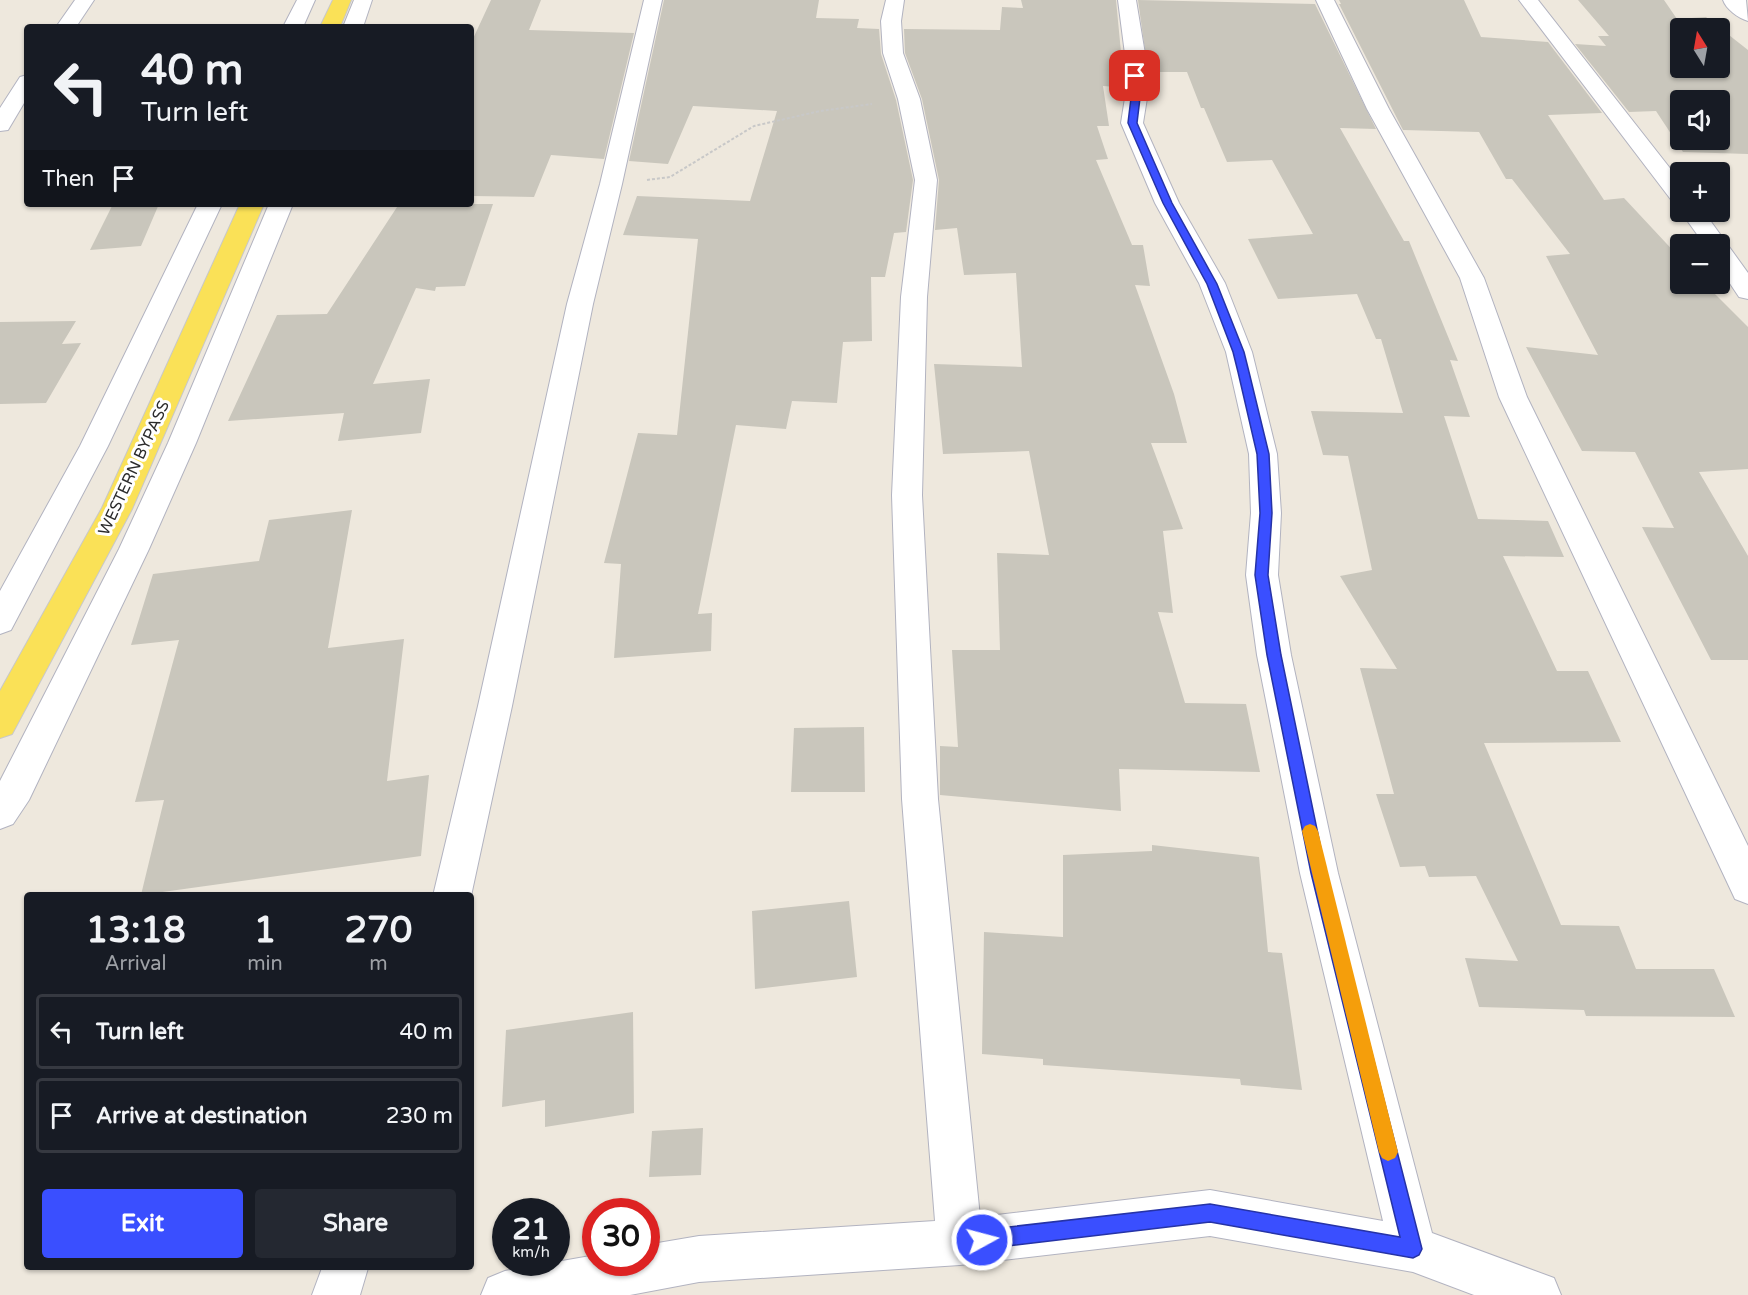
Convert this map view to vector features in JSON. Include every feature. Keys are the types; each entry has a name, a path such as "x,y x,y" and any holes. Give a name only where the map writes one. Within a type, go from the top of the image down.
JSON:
{"main road":[{"path":"331,24 342,0"},
{"name":"WESTERN BYPASS","path":"0,723 117,509 251,207"}],"street":[{"path":"68,24 85,0"},
{"path":"294,24 306,0"},
{"path":"353,24 363,0"},
{"path":"453,892 495,706 580,304 611,184 653,0"},
{"path":"895,0 891,21 893,53 909,99 926,180 914,297 907,495 920,799 960,1242"},
{"path":"1126,0 1135,54 1136,98 1132,123 1167,203 1212,284 1239,352 1260,442 1266,513 1262,575 1274,655 1318,873 1413,1249"},
{"path":"1325,0 1378,109 1472,278 1514,397 1748,886"},
{"path":"1528,0 1670,183"},
{"path":"1733,0 1748,15"},
{"path":"0,125 24,86"},
{"path":"0,621 94,446 209,207"},
{"path":"0,812 16,788 139,538 182,443 280,207"},
{"path":"1730,265 1748,291"},
{"path":"516,1294 699,1259 960,1242 1210,1213 1413,1249 1537,1295"},
{"path":"336,1295 344,1270"}],"path":[{"path":"611,184 670,177 754,126 820,111 909,99"}],"building":[{"path":"491,0 541,0 529,30 634,33 604,159 551,155 534,197 474,196 474,37"},
{"path":"664,0 819,0 816,18 859,19 857,28 879,29 881,54 896,100 913,180 906,232 894,233 885,277 871,277 872,341 843,342 837,403 792,401 786,429 736,425 698,614 712,613 711,651 614,658 621,564 604,563 638,433 677,435 698,239 623,235 637,196 750,201 777,111 693,106 668,164 629,161"},
{"path":"1021,0 1116,0 1123,73 1115,73 1117,87 1103,86 1109,126 1097,126 1108,159 1096,160 1132,245 1143,245 1150,286 1135,285 1174,394 1187,443 1151,443 1183,529 1163,531 1173,613 1158,612 1185,703 1246,704 1260,772 1119,769 1121,811 940,795 940,746 958,747 952,650 1000,650 997,553 1049,555 1029,451 943,454 934,364 1022,367 1016,273 964,275 957,228 935,230 939,180 922,99 905,53 904,29 1000,30 1002,7 1023,8"},
{"path":"1138,0 1315,4 1376,129 1340,128 1404,241 1409,241 1458,361 1450,360 1470,417 1444,416 1478,519 1548,521 1564,557 1503,556 1557,671 1588,671 1621,742 1484,743 1561,925 1619,926 1636,969 1714,969 1735,1017 1586,1016 1584,1010 1479,1007 1465,958 1518,961 1476,876 1429,877 1425,866 1400,867 1376,794 1394,794 1360,668 1397,669 1340,576 1372,570 1348,456 1323,455 1311,411 1403,413 1381,339 1376,339 1357,294 1278,299 1248,239 1313,234 1272,160 1227,162 1204,108 1201,108 1187,72 1148,72"},
{"path":"1339,0 1464,0 1481,37 1548,42 1602,113 1548,115 1604,200 1624,198 1670,247 1670,294 1715,294 1748,327 1748,469 1699,472 1748,556 1748,660 1711,660 1642,527 1674,528 1635,452 1582,451 1526,347 1598,355 1546,256 1570,254 1512,179 1506,179 1479,132 1403,130 1339,4 1341,4"},
{"path":"1578,0 1664,0 1676,18 1670,18 1670,78 1730,78 1730,36 1748,50 1748,154 1683,152 1682,150 1730,150 1730,90 1670,90 1670,132 1656,111 1629,112 1575,44 1606,46 1598,36 1609,36"},
{"path":"474,204 493,204 465,286 436,287 435,291 416,288 373,384 430,379 421,433 338,441 344,413 228,421 277,315 327,314 397,207 474,207"},
{"path":"112,207 158,207 141,246 90,250"},
{"path":"76,321 62,344 81,343 46,403 0,404 0,322"},
{"path":"352,510 328,648 404,639 387,781 429,775 421,856 163,892 142,892 164,800 135,802 179,640 131,645 153,574 259,561 269,520"},
{"path":"864,727 865,792 791,792 794,728"},
{"path":"1152,845 1259,857 1268,952 1282,953 1302,1090 1241,1085 1240,1079 1043,1065 1043,1059 982,1054 984,932 1063,937 1063,855 1152,851"},
{"path":"849,901 857,977 755,989 752,911"},
{"path":"633,1012 634,1113 545,1127 545,1100 502,1107 506,1030"},
{"path":"703,1128 701,1175 649,1177 652,1131"}],"slow traffic":[{"path":"1310,831 1318,873 1388,1152"}],"route":[{"path":"982,1240 1210,1213 1413,1249 1318,873 1274,655 1262,575 1266,513 1263,454 1244,372 1239,352 1212,284 1167,203 1132,123 1136,98 1135,76"}]}
